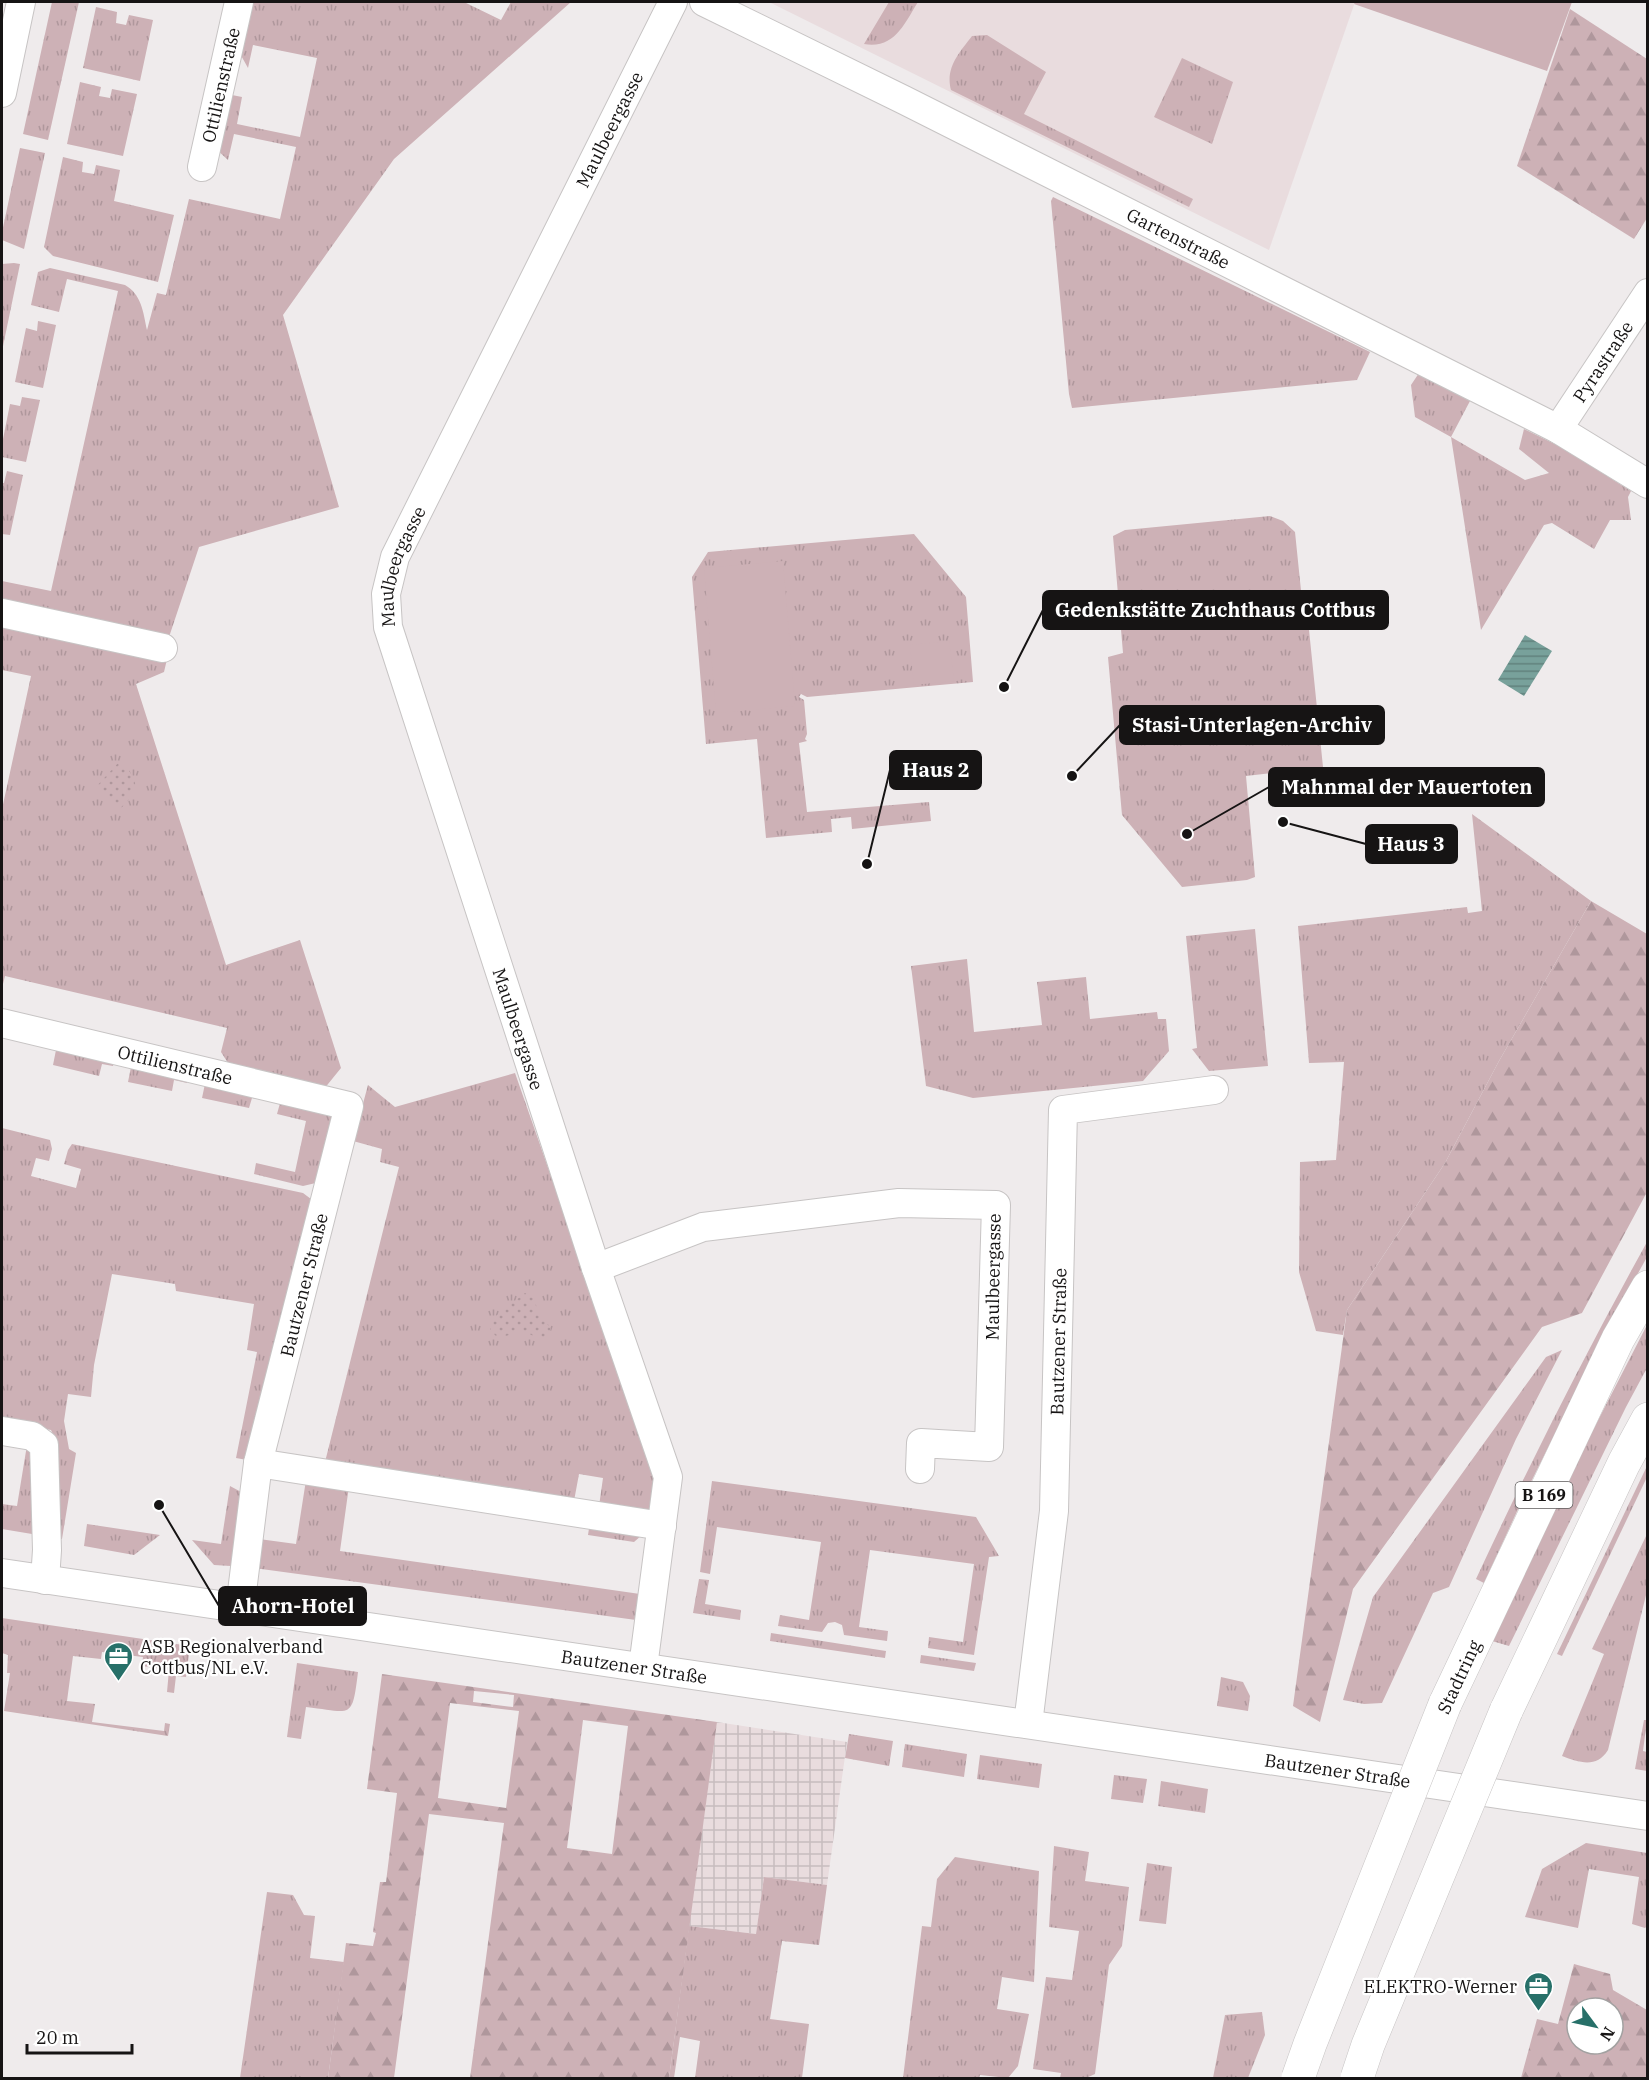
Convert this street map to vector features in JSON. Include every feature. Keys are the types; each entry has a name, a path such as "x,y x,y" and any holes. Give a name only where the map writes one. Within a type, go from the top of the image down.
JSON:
{"main road":[{"name":"Stadtring","path":"1298,2079 1445,1704 1618,1339 1647,1287"},
{"name":"B 169","path":"1357,2079 1368,2045 1506,1711 1647,1419"}],"street":[{"path":"2,93 21,2"},
{"name":"Ottilienstraße","path":"202,167 239,2"},
{"name":"Maulbeergasse","path":"643,1667 668,1477 596,1268 388,627 386,594 395,556 673,2"},
{"name":"Gartenstraße","path":"704,2 1558,429 1647,484"},
{"name":"Pyrastraße","path":"1558,429 1647,293"},
{"path":"2,613 163,648"},
{"name":"Ottilienstraße","path":"2,1023 349,1106"},
{"name":"Bautzener Straße","path":"1028,1725 1054,1510 1063,1110 1214,1090"},
{"name":"Bautzener Straße","path":"240,1608 258,1463 349,1106"},
{"name":"Maulbeergasse","path":"596,1268 704,1227 898,1203 996,1205 989,1447 921,1443 920,1469"},
{"path":"2,1431 32,1436 44,1445 47,1550 45,1580"},
{"path":"258,1463 662,1526"},
{"name":"Bautzener Straße","path":"2,1574 1647,1816"}],"shaded area":[{"path":"769,2 1355,2 1269,250"},
{"path":"1525,635 1552,651 1524,696 1498,680"},
{"path":"717,1722 847,1742 827,1885 764,1877 756,1934 689,1926"}],"green space":[{"path":"52,2 79,2 48,140 23,134"},
{"path":"248,2 464,2 501,20 511,2 571,2 394,159 283,315 339,507 199,547 168,640 2,603 2,581 51,591 118,291 67,279 59,312 31,305 38,272 50,268 125,285 138,299 147,330 157,293 166,295 189,199 280,219 296,147 234,134 228,160 216,149 232,95 242,97 237,124 300,137 317,58 253,45 248,68 238,50"},
{"path":"889,2 918,2 903,26 891,39 875,45 864,44"},
{"path":"1355,2 1572,2 1547,71 1354,4"},
{"path":"96,7 117,12 116,23 126,25 129,15 153,20 140,81 83,68"},
{"path":"1570,9 1647,59 1647,218 1634,239 1517,166"},
{"path":"987,35 1046,72 1024,114 1193,199 1189,207 951,90 950,75 954,61 972,36"},
{"path":"1182,58 1233,82 1212,144 1154,117"},
{"path":"80,82 101,87 99,96 110,98 112,89 137,94 123,156 67,144"},
{"path":"20,148 45,153 24,249 2,240"},
{"path":"63,157 83,162 82,172 94,174 96,165 120,170 114,201 174,215 158,282 53,256 44,247"},
{"path":"1053,197 1370,352 1357,380 1072,408 1051,201"},
{"path":"2,264 20,264 2,351"},
{"path":"38,321 56,325 43,388 15,382 26,328 37,331"},
{"path":"1419,373 1470,401 1451,437 1415,417 1411,385"},
{"path":"22,397 40,400 26,462 2,457 2,444 10,404 20,406"},
{"path":"1524,429 1561,447 1631,491 1628,497 1631,520 1610,520 1594,549 1552,523 1544,525 1481,630 1451,437 1525,480 1549,473 1519,449"},
{"path":"7,471 23,475 10,535 2,534 2,483 4,483"},
{"path":"1270,516 1283,521 1295,532 1303,610 1308,620 1323,767 1246,776 1255,877 1247,880 1182,887 1122,815 1108,657 1123,653 1113,536 1125,530"},
{"path":"914,534 966,597 973,682 807,697 801,694 799,697 804,700 807,734 805,739 807,741 799,743 807,812 929,802 931,821 852,829 851,817 831,819 832,832 766,838 757,739 706,744 692,577 708,552"},
{"path":"783,561 795,706 716,713 704,568"},
{"path":"2,620 168,655 164,672 136,684 226,965 300,940 341,1068 324,1089 228,1063 221,1052 227,1028 5,976 2,988 2,809 31,676 2,670"},
{"path":"949,641 954,681 914,685 910,645"},
{"path":"120,761 132,775 135,787 130,798 118,811 95,788"},
{"path":"1472,814 1591,901 1499,1061 1445,1163 1347,1310 1343,1335 1316,1331 1299,1272 1300,1162 1336,1160 1344,1062 1309,1063 1298,926 1467,907 1468,913 1482,911"},
{"path":"1591,901 1647,934 1647,1192 1582,1313 1542,1327 1353,1589 1320,1722 1293,1706 1347,1310 1445,1163 1499,1061"},
{"path":"1255,929 1268,1066 1209,1071 1192,1049 1197,1048 1186,936"},
{"path":"967,959 974,1032 1042,1025 1037,982 1086,977 1090,1019 1157,1012 1158,1019 1166,1019 1169,1051 1143,1081 973,1098 926,1086 911,966"},
{"path":"57,1045 115,1058 113,1066 102,1064 99,1076 53,1065"},
{"path":"132,1062 189,1075 187,1083 174,1080 172,1091 128,1082"},
{"path":"515,1073 655,1474 649,1514 599,1506 603,1478 579,1474 574,1501 324,1466 399,1167 380,1162 382,1149 353,1141 368,1085 395,1107"},
{"path":"206,1079 263,1100 252,1098 249,1108 202,1098"},
{"path":"282,1096 332,1109 335,1124 320,1182 303,1186 254,1174 256,1163 295,1172 306,1121 277,1114"},
{"path":"2,1128 50,1140 52,1149 49,1161 36,1158 31,1176 76,1188 81,1169 64,1164 72,1144 303,1193 315,1202 247,1460 236,1458 257,1352 247,1350 254,1304 176,1291 175,1284 112,1274 94,1365 91,1397 68,1394 64,1421 69,1449 76,1453 62,1539 56,1539 55,1439 51,1430 2,1421"},
{"path":"1647,1242 1647,1257 1605,1333 1526,1492 1484,1583 1476,1579 1496,1536 1580,1367"},
{"path":"525,1293 534,1298 538,1312 551,1329 545,1338 539,1339 524,1331 498,1338 490,1330 491,1320"},
{"path":"1647,1325 1647,1368 1509,1646 1492,1641 1573,1469"},
{"path":"1562,1350 1516,1439 1449,1587 1433,1593 1382,1703 1364,1704 1343,1700 1373,1597 1546,1357"},
{"path":"27,1445 38,1454 38,1535 2,1529 2,1504 17,1506"},
{"path":"1647,1466 1647,1477 1562,1656 1557,1654"},
{"path":"306,1480 349,1486 340,1551 640,1594 636,1620 254,1568 259,1539 296,1544"},
{"path":"712,1481 976,1517 999,1556 989,1557 974,1655 928,1648 929,1637 963,1642 974,1564 870,1550 859,1627 888,1631 887,1641 844,1635 842,1625 835,1622 828,1623 822,1632 778,1626 780,1615 809,1620 821,1542 717,1527 710,1574 700,1572"},
{"path":"230,1486 243,1493 231,1566 214,1565 192,1540 221,1544"},
{"path":"590,1522 642,1535 634,1542 588,1535"},
{"path":"87,1524 160,1535 134,1555 84,1546"},
{"path":"1647,1534 1647,1591 1608,1750 1599,1760 1593,1762 1582,1762 1562,1756 1604,1654 1592,1649"},
{"path":"699,1579 709,1580 705,1604 741,1610 740,1620 693,1613"},
{"path":"2,1618 190,1646 186,1677 176,1676 174,1693 167,1692 169,1670 142,1666 143,1657 102,1652 101,1659 73,1656 67,1701 95,1704 92,1722 164,1731 165,1723 170,1724 168,1736 4,1711 10,1673 7,1673 8,1655 2,1653"},
{"path":"771,1633 886,1651 885,1658 770,1641"},
{"path":"921,1655 976,1663 974,1671 920,1663"},
{"path":"297,1663 358,1672 354,1699 347,1710 333,1711 306,1707 301,1739 287,1737"},
{"path":"382,1674 717,1722 669,2078 470,2078 504,1823 429,1814 394,2078 328,2078 346,1943 373,1946 380,1882 386,1882 397,1793 367,1789","holes":["474,1691 514,1695 513,1707 473,1702","450,1703 519,1711 506,1808 438,1798","583,1720 628,1726 612,1854 567,1848"]},
{"path":"1221,1677 1243,1682 1250,1696 1248,1711 1217,1706"},
{"path":"1644,1720 1647,1720 1643,1751 1647,1752 1647,1771 1635,1769"},
{"path":"849,1734 893,1741 889,1766 845,1758"},
{"path":"905,1744 967,1754 964,1777 902,1767"},
{"path":"980,1755 1042,1764 1039,1788 977,1779"},
{"path":"1114,1775 1147,1779 1143,1803 1111,1799"},
{"path":"1161,1781 1208,1789 1205,1813 1158,1806"},
{"path":"1586,1843 1647,1853 1648,1925 1645,1928 1632,1924 1639,1877 1589,1869 1578,1928 1525,1917 1542,1869"},
{"path":"1054,1846 1089,1852 1085,1881 1129,1887 1122,1946 1109,1965 1095,2074 1086,2078 1060,2078 1061,2073 1033,2069 1046,1977 1072,1980 1079,1931 1049,1927"},
{"path":"955,1857 1039,1871 1034,1982 1002,1977 997,2009 1029,2014 1018,2066 1008,2078 980,2075 979,2078 903,2078 922,1926 931,1927 937,1879"},
{"path":"1147,1863 1172,1867 1166,1924 1139,1921"},
{"path":"764,1877 827,1885 819,1945 782,1941 770,2019 809,2024 802,2078 695,2078 700,2041 680,2037 674,2078 669,2078 689,1926 756,1934"},
{"path":"267,1892 293,1895 304,1915 315,1916 310,1958 344,1962 328,2078 240,2078"},
{"path":"1574,1964 1610,1974 1613,1990 1623,1996 1565,1996"},
{"path":"1625,1997 1647,2010 1647,2078 1521,2078 1537,2019 1558,2024 1565,1998 1565,2056 1625,2056"},
{"path":"1262,2012 1265,2035 1248,2078 1213,2078 1225,2015"}],"place":[{"name":"Gedenkstätte Zuchthaus Cottbus","path":"1004,687"},
{"name":"Stasi-Unterlagen-Archiv","path":"1072,776"},
{"name":"Haus 3","path":"1283,822"},
{"name":"Mahnmal der Mauertoten","path":"1187,834"},
{"name":"Haus 2","path":"867,864"},
{"name":"Ahorn-Hotel","path":"159,1505"},
{"name":"ASB Regionalverband Cottbus/NL e.V.","path":"119,1682"},
{"name":"ELEKTRO-Werner","path":"1538,2012"}]}
